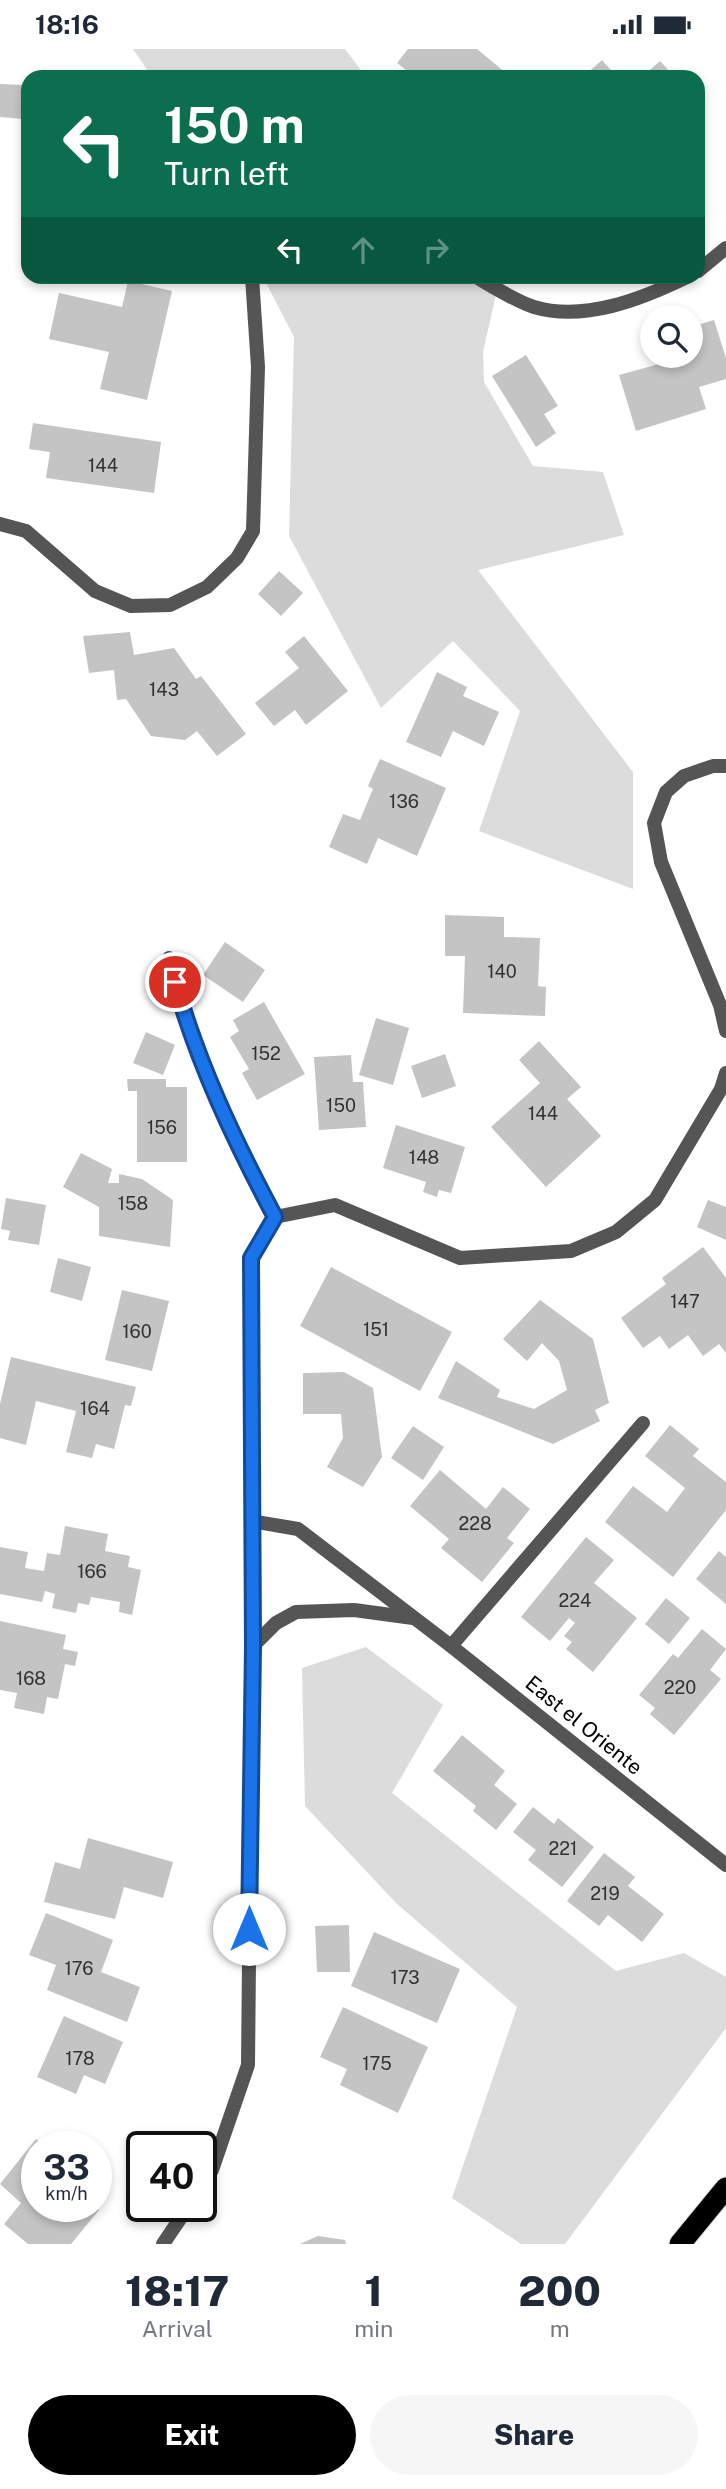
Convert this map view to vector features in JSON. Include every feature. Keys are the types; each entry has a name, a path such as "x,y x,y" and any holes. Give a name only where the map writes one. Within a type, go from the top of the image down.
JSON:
{"highway":[{"path":"680,2244 726,2188"}],"street":[{"path":"705,265 726,248"},
{"path":"0,524 26,531 94,591 131,606 170,605 207,587 237,558 253,531 258,367 252,284"},
{"path":"490,284 534,307 583,312 622,303 672,284"},
{"path":"726,766 713,766 684,776 666,792 654,823 662,862 720,1005 726,1031"},
{"path":"169,958 182,1005 213,1087 238,1147 275,1217"},
{"path":"217,2155 248,2065 253,1647 251,1258 275,1217 335,1205 460,1258 571,1251 616,1232 655,1200 721,1089 726,1073"},
{"path":"451,1646 643,1423"},
{"name":"East el Oriente","path":"251,1521 298,1529 451,1646 726,1865"},
{"name":"East el Oriente","path":"253,1647 276,1623 296,1612 354,1609 415,1619"},
{"path":"163,2244 178,2222"}],"shaded area":[{"path":"133,49 345,49 361,70 147,70"},
{"path":"267,284 498,284 483,352 484,382 533,466 603,472 624,535 478,570 633,772 633,889 479,831 520,711 453,641 381,708 289,536 294,337"},
{"path":"366,1647 443,1705 392,1793 616,1971 684,1953 726,1977 726,2028 565,2244 521,2244 452,2198 517,2007 397,1904 305,1806 302,1668"}],"building":[{"path":"408,49 477,49 502,70 406,70 397,63"},
{"path":"602,60 611,70 591,70"},
{"path":"660,61 668,70 650,70"},
{"path":"0,84 21,85 21,119 0,117"},
{"path":"127,284 141,284 172,291 147,400 100,389 109,352 49,339 59,293 122,307"},
{"path":"714,320 726,358 726,379 699,387 706,409 636,431 619,375 644,368 703,368 703,323"},
{"path":"526,355 558,406 544,414 556,433 536,447 492,376"},
{"path":"33,423 161,442 154,493 46,478 50,452 29,449"},
{"path":"279,571 303,593 281,616 258,594"},
{"path":"130,632 134,655 174,648 196,679 201,676 246,734 217,756 197,731 185,740 151,736 126,699 117,700 114,670 89,673 83,636"},
{"path":"304,636 348,691 306,725 295,710 274,726 255,703 299,668 285,652"},
{"path":"437,672 467,687 463,696 499,712 484,746 453,731 441,757 406,742"},
{"path":"380,759 446,788 417,856 378,838 367,864 329,847 343,814 360,820 373,789 368,786"},
{"path":"445,915 504,917 504,937 540,938 538,986 546,987 545,1016 463,1013 465,956 445,956"},
{"path":"225,942 265,970 243,1002 203,975"},
{"path":"264,1002 305,1074 257,1100 242,1073 249,1069 230,1037 239,1031 233,1020"},
{"path":"376,1018 409,1028 393,1085 359,1075"},
{"path":"146,1032 175,1045 163,1075 133,1063"},
{"path":"539,1041 581,1087 567,1099 601,1136 546,1187 491,1127 540,1083 519,1060"},
{"path":"445,1054 456,1086 422,1098 411,1066"},
{"path":"351,1055 353,1082 363,1082 366,1127 319,1130 314,1057"},
{"path":"127,1079 166,1079 166,1087 187,1087 187,1162 137,1162 137,1091 128,1091"},
{"path":"396,1125 465,1147 451,1193 439,1190 437,1197 423,1192 426,1182 383,1168"},
{"path":"81,1153 112,1169 108,1183 119,1183 119,1174 142,1179 173,1200 170,1247 99,1236 99,1207 63,1187"},
{"path":"6,1198 46,1205 39,1245 8,1240 10,1231 1,1229"},
{"path":"708,1200 726,1207 726,1240 697,1227"},
{"path":"703,1247 726,1278 726,1353 719,1344 703,1356 688,1335 669,1349 660,1336 643,1348 621,1318 666,1284 662,1278"},
{"path":"58,1258 91,1267 82,1301 50,1292"},
{"path":"331,1267 452,1332 420,1391 300,1326"},
{"path":"122,1290 169,1301 152,1371 105,1360"},
{"path":"540,1300 593,1339 609,1403 595,1410 600,1421 553,1444 438,1398 456,1361 500,1390 497,1397 534,1409 567,1390 559,1361 542,1343 527,1361 503,1339"},
{"path":"11,1357 136,1387 131,1406 125,1405 114,1449 96,1444 92,1458 66,1452 76,1411 36,1401 26,1445 0,1438 0,1404"},
{"path":"344,1372 373,1388 382,1457 363,1487 327,1467 343,1438 341,1414 303,1414 303,1373"},
{"path":"670,1425 699,1449 693,1456 726,1482 726,1510 673,1577 605,1522 633,1486 667,1512 685,1488 645,1456"},
{"path":"413,1426 444,1447 423,1480 391,1458"},
{"path":"440,1470 486,1509 503,1487 530,1509 507,1538 514,1543 482,1582 441,1548 449,1539 410,1506"},
{"path":"65,1526 108,1534 105,1551 130,1556 128,1567 141,1570 132,1615 119,1612 120,1602 91,1597 89,1605 78,1603 76,1613 52,1608 55,1594 45,1591 42,1602 0,1594 0,1547 28,1552 25,1568 44,1571 47,1553 60,1555"},
{"path":"586,1537 614,1560 594,1583 637,1618 593,1672 566,1649 572,1642 564,1636 575,1623 569,1618 550,1641 521,1617"},
{"path":"719,1551 726,1557 726,1604 696,1579"},
{"path":"666,1598 690,1618 669,1644 645,1624"},
{"path":"0,1621 66,1635 63,1649 78,1652 75,1666 65,1664 58,1699 47,1697 44,1714 14,1708 17,1693 0,1690"},
{"path":"702,1629 726,1649 710,1670 721,1679 674,1735 650,1714 655,1708 639,1695 673,1654 678,1658"},
{"path":"462,1735 505,1771 494,1785 517,1804 496,1830 473,1811 476,1806 433,1771"},
{"path":"533,1807 554,1824 558,1818 594,1847 562,1887 528,1860 536,1850 513,1832"},
{"path":"88,1838 173,1862 163,1898 124,1887 115,1919 44,1902 55,1862 80,1869"},
{"path":"604,1853 635,1877 628,1886 664,1914 642,1942 608,1915 599,1926 567,1901"},
{"path":"46,1913 113,1940 101,1972 140,1987 127,2022 47,1990 56,1965 29,1955"},
{"path":"349,1925 350,1972 317,1972 315,1926"},
{"path":"374,1932 460,1969 437,2023 351,1986"},
{"path":"343,2007 428,2047 398,2113 340,2085 347,2069 320,2057"},
{"path":"64,2016 123,2042 105,2084 84,2075 76,2094 37,2077"},
{"path":"21,2158 21,2203 0,2184"},
{"path":"21,2203 21,2222 89,2222 71,2244 28,2244 4,2224"},
{"path":"318,2236 345,2240 346,2244 300,2244"}],"route":[{"path":"175,982 238,1147 275,1217 251,1258 253,1647 249,1929"}]}
